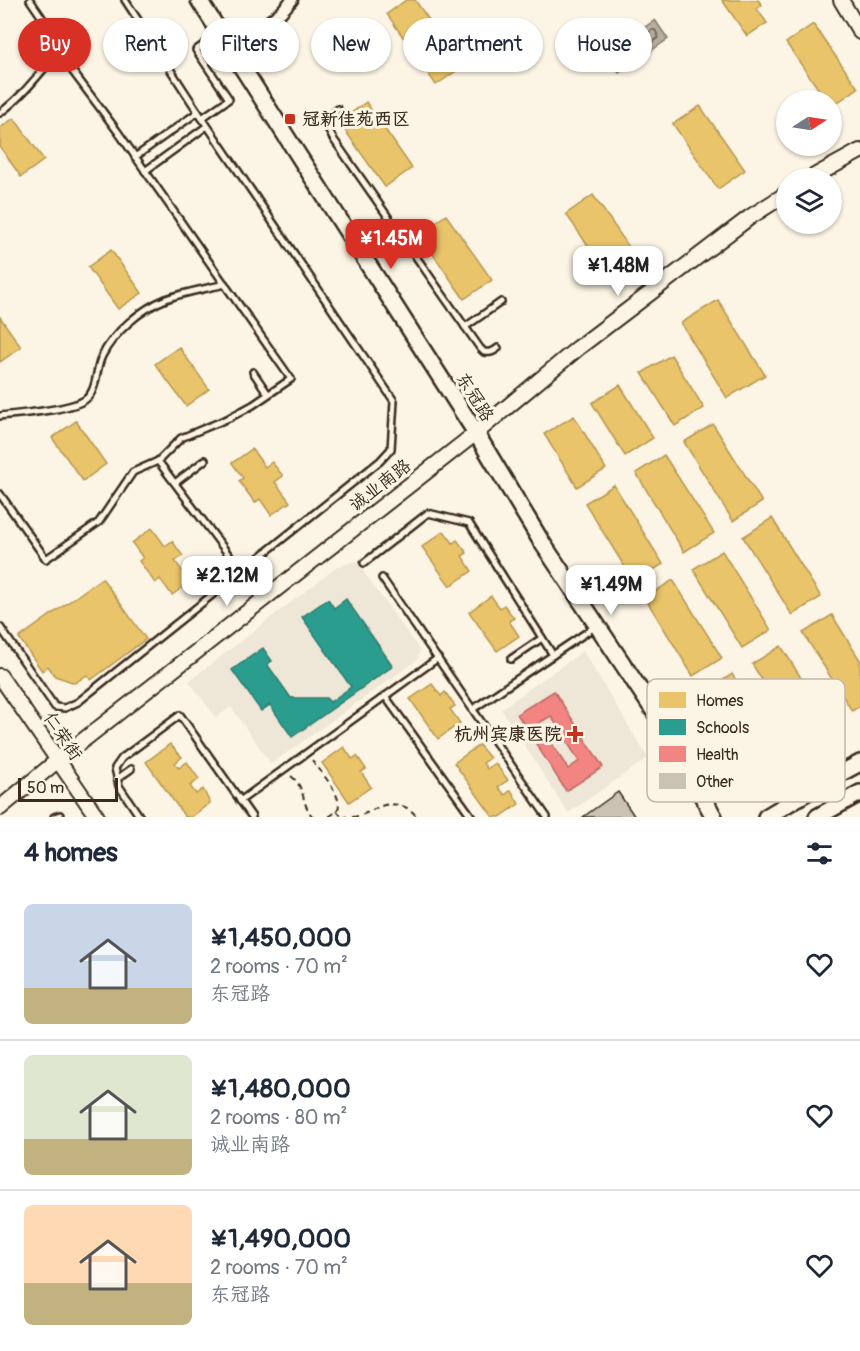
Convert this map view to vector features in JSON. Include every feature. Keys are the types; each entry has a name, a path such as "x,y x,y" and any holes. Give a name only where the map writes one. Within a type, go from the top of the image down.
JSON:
{"main road":[{"name":"东冠路","path":"199,0 210,18"},
{"name":"东冠路","path":"245,72 476,433 541,541 647,700"},
{"path":"845,772 860,764"},
{"path":"845,801 860,793"},
{"name":"东冠路","path":"706,802 714,817"},
{"path":"766,817 791,802"},
{"path":"817,817 844,802"}],"street":[{"path":"273,18 292,0"},
{"path":"841,0 860,32"},
{"path":"829,168 860,151"},
{"name":"诚业南路","path":"0,808 58,760 476,433 578,348 750,217 776,200"},
{"name":"仁荣街","path":"0,676 97,817"}],"lane":[{"path":"30,0 43,18"},
{"path":"0,627 55,707 65,708 78,702 380,461 391,449 394,401 207,126 125,0"},
{"path":"0,113 13,103 42,72"},
{"path":"0,494 46,560 99,522 133,472 158,461 181,438 229,418 291,379 73,72"},
{"path":"135,157 229,99 211,72"},
{"path":"338,109 329,119 327,126 329,132 484,352 492,352 498,348"},
{"path":"145,171 207,126"},
{"path":"355,244 390,220"},
{"path":"0,416 70,406 85,400 93,389 100,358 124,326 151,306 166,299 225,284"},
{"path":"465,327 501,302"},
{"path":"253,372 268,394"},
{"path":"175,483 205,460"},
{"path":"158,461 263,600"},
{"path":"364,563 428,513 469,523 553,655"},
{"path":"382,578 547,817"},
{"path":"473,710 597,625"},
{"path":"511,659 542,638"},
{"path":"240,801 438,658"},
{"path":"386,696 472,817"},
{"path":"140,817 117,779 115,768 122,758 180,715 252,817"},
{"path":"117,779 131,769"}],"path":[{"path":"306,753 337,795 339,805 337,811 329,817"},
{"path":"283,770 298,782 303,793 304,805 314,817"},
{"path":"352,817 363,815 387,803 406,807 417,817"},
{"path":"337,811 341,816 347,817"}],"shaded area":[{"path":"356,561 420,651 416,661 271,764 231,707 216,718 189,681 337,567"},
{"name":"杭州宾康医院","path":"583,651 647,759 568,813 501,709"}],"water":[{"path":"655,20 668,39 652,50 652,22"}],"building: Homes":[{"path":"406,0 415,0 428,18 403,18 403,37 387,14"},
{"path":"722,0 758,0 762,5 757,9 767,23 747,36"},
{"path":"813,24 858,88 842,99 842,90 819,90 786,43"},
{"path":"427,72 455,72 436,85"},
{"path":"366,102 412,168 385,187 339,122"},
{"path":"700,106 745,170 718,189 673,124"},
{"path":"14,118 44,160 21,177 0,147 0,128"},
{"path":"593,195 638,260 611,279 566,214"},
{"path":"446,215 492,280 464,299 419,234"},
{"path":"111,250 142,293 118,309 88,267"},
{"path":"718,300 765,375 727,398 681,323"},
{"path":"0,317 21,347 0,362"},
{"path":"179,347 209,389 186,406 155,364"},
{"path":"671,355 704,408 675,426 642,373"},
{"path":"620,385 653,438 625,456 592,403"},
{"path":"574,416 606,469 577,487 544,434"},
{"path":"76,421 106,464 83,481 52,438"},
{"path":"713,424 762,502 733,521 684,442"},
{"path":"252,449 265,467 272,462 283,476 275,482 290,502 271,515 260,499 255,503 239,481 243,478 232,463"},
{"path":"664,455 714,533 684,552 636,473"},
{"path":"614,485 663,564 634,582 585,503"},
{"path":"772,518 821,597 792,615 743,537"},
{"path":"152,528 165,546 172,541 183,556 175,561 190,582 172,595 160,579 155,583 139,561 143,558 132,543"},
{"path":"444,531 453,543 457,540 467,553 462,556 472,571 450,586 422,547"},
{"path":"722,551 771,630 742,648 693,569"},
{"path":"102,578 146,639 91,680 87,675 75,683 55,676 48,666 42,671 19,638"},
{"path":"673,580 722,658 693,676 645,598"},
{"path":"491,596 500,608 504,605 514,618 509,621 519,636 497,651 469,612"},
{"path":"832,615 860,660 860,706 852,711 845,700 845,679 832,679 803,633"},
{"path":"781,646 802,679 761,679 752,664"},
{"path":"732,674 735,679 725,679"},
{"path":"432,684 441,696 445,692 455,706 450,709 460,723 438,739 410,699"},
{"path":"170,744 182,757 175,763 179,768 187,762 199,779 190,786 196,794 203,789 210,803 191,817 185,817 146,762"},
{"path":"479,745 490,758 483,763 487,769 495,763 508,780 498,787 505,795 511,790 519,804 500,817 493,817 454,763"},
{"path":"344,747 352,759 357,756 366,769 361,772 371,787 349,802 322,763"}],"building: Schools":[{"path":"328,599 334,608 346,599 393,666 292,737 270,705 261,711 232,670 263,648 272,661 267,664 291,698 326,698 330,702 351,687 302,617"}],"building: Health":[{"path":"554,691 603,767 566,791 517,714","holes":["551,716 579,761 568,769 539,723"]}],"building: Other":[{"path":"618,792 635,817 583,817"}],"place":[{"name":"冠新佳苑西区","path":"290,119"},
{"name":"杭州宾康医院","path":"575,734"}]}
